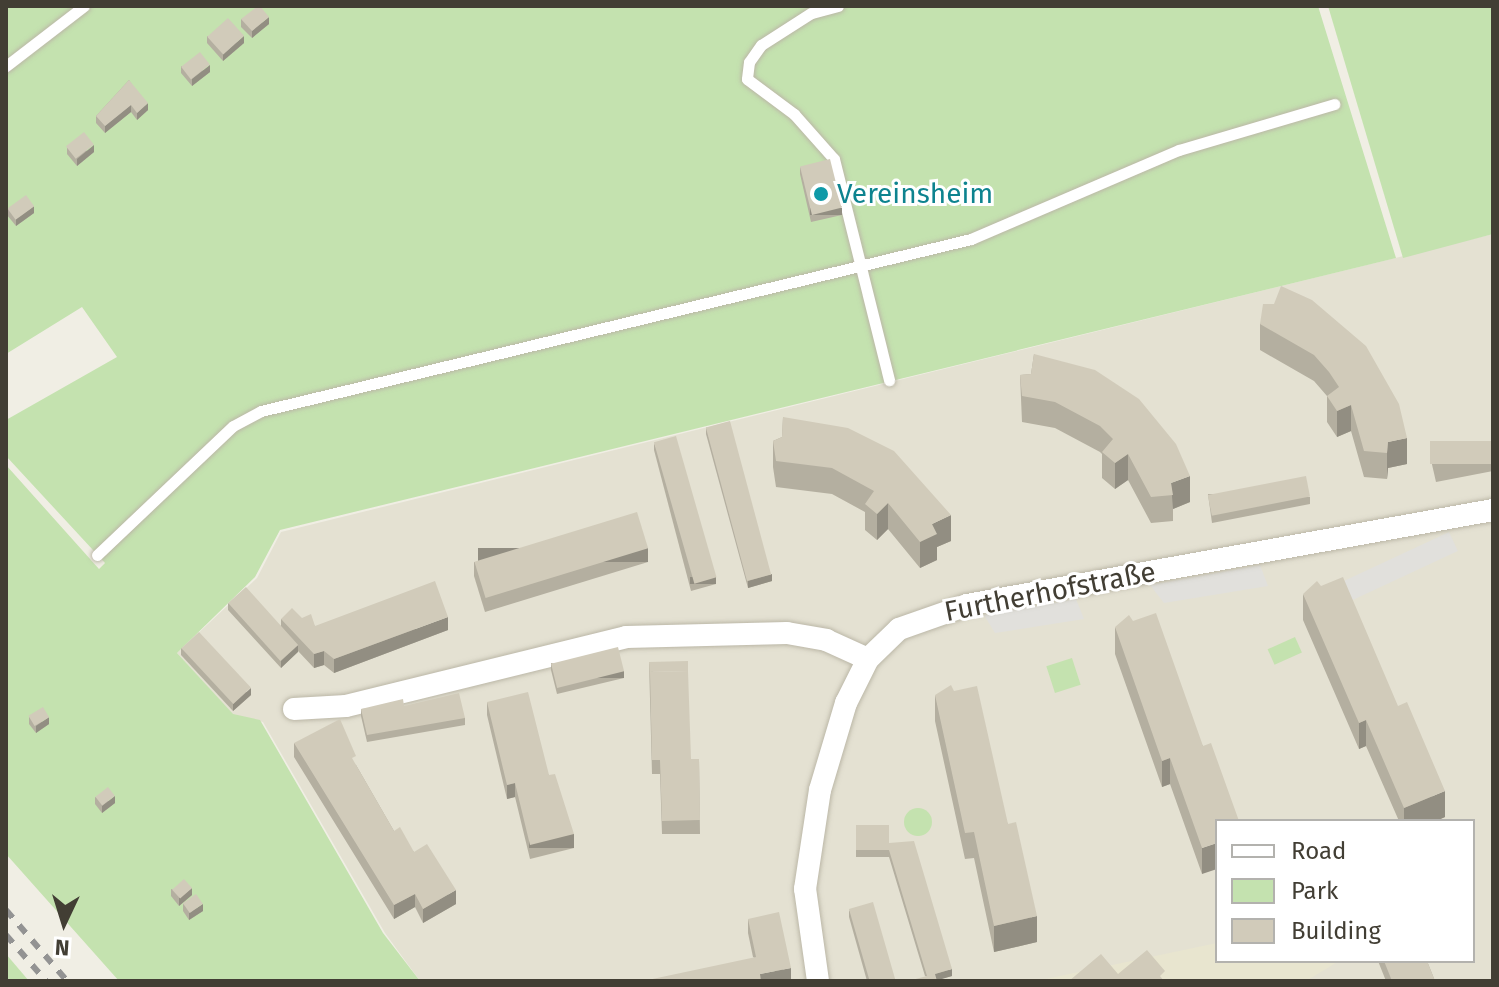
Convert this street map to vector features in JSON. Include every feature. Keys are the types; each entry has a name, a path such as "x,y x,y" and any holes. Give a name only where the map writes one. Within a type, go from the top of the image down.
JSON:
{"street":[{"name":"Furtherhofstraße","path":"818,981 806,926 808,845 846,703 868,659 899,629 967,605 1493,510"},
{"path":"294,709 346,706 626,637 787,633 826,640 868,659"}],"lane":[{"path":"6,66 84,6"},
{"path":"838,6 811,13 761,45 749,62 747,79 794,114 834,159 889,380"},
{"path":"97,555 233,426 261,411 971,239 1179,150 1334,104"}],"shaded area":[{"path":"1493,234 1493,981 420,981 385,933 263,722 233,715 177,653 257,578 281,532"},
{"path":"1449,532 1458,551 1350,601 1341,582"},
{"path":"1260,565 1268,586 1164,603 1150,585"},
{"path":"1076,599 1084,619 995,633 984,615"},
{"path":"1215,943 1215,963 1336,963 1306,981 1036,981"}],"green space":[{"path":"6,6 1318,6 1396,258 280,530 255,577 177,653 233,714 260,720 383,933 420,981 119,981 6,854 6,465 99,569 105,563 6,456 6,420 117,357 82,307 6,354"},
{"path":"1328,6 1493,6 1493,234 1403,258"},
{"path":"1295,637 1302,653 1275,665 1268,649"},
{"path":"1072,658 1081,685 1055,693 1046,666"},
{"path":"918,808 928,812 932,822 928,832 918,836 908,832 904,822 908,812"},
{"path":"6,954 29,981 6,981"}],"building":[{"path":"258,6 269,17 252,31 241,19"},
{"path":"228,18 244,36 223,55 207,37"},
{"path":"200,52 210,65 191,79 181,67"},
{"path":"129,80 148,103 137,113 131,105 105,126 96,116"},
{"path":"84,132 94,145 76,159 66,146"},
{"name":"Vereinsheim","path":"830,159 842,208 812,215 800,166"},
{"path":"26,195 34,206 16,220 7,209"},
{"path":"1281,286 1312,300 1366,346 1399,404 1407,438 1388,442 1387,453 1364,451 1351,405 1337,411 1327,396 1339,387 1314,355 1260,324 1263,304 1274,304"},
{"path":"1034,354 1095,370 1139,399 1176,444 1190,476 1171,483 1173,495 1151,497 1128,454 1115,463 1102,452 1113,439 1100,426 1055,402 1022,396 1020,375 1031,374"},
{"path":"783,417 848,428 894,451 951,515 932,524 937,534 920,542 888,503 877,514 865,504 874,491 832,468 776,461 773,441 782,437"},
{"path":"730,421 771,575 747,581 706,427"},
{"path":"676,436 717,577 694,584 654,442"},
{"path":"1430,441 1493,441 1493,464 1430,464"},
{"path":"1306,476 1310,497 1212,516 1208,495"},
{"path":"637,512 648,548 486,598 474,562"},
{"path":"1343,577 1398,706 1407,702 1445,791 1404,808 1366,720 1359,723 1303,594 1317,581 1321,586"},
{"path":"435,581 448,617 334,659 324,651 314,654 281,619 292,608 302,618 311,614 315,626"},
{"path":"246,587 298,645 280,661 228,603"},
{"path":"1156,613 1203,746 1211,743 1238,819 1215,819 1215,844 1202,848 1170,758 1162,761 1115,627 1129,615 1133,621"},
{"path":"199,632 251,688 233,704 181,648"},
{"path":"618,647 624,671 557,688 551,664"},
{"path":"688,661 688,671 650,672 650,679 649,662"},
{"path":"688,671 691,759 699,759 700,820 662,821 660,760 652,760 650,672"},
{"path":"951,685 954,691 977,686 1008,824 1016,822 1037,916 994,926 974,832 965,833 935,695"},
{"path":"528,692 549,775 555,774 574,834 530,845 515,783 507,785 487,702"},
{"path":"459,693 465,718 367,735 361,709 403,699 404,706"},
{"path":"43,707 49,717 35,726 28,716"},
{"path":"340,719 356,756 352,758 394,831 400,827 414,852 427,844 456,890 423,909 415,894 394,905 294,743"},
{"path":"108,787 115,796 102,806 95,797"},
{"path":"856,825 889,825 889,843 914,841 952,969 935,974 937,981 908,981 927,976 889,850 856,850"},
{"path":"184,879 192,888 180,899 172,890"},
{"path":"196,894 203,904 190,913 183,903"},
{"path":"873,902 896,981 870,981 849,909"},
{"path":"779,912 791,968 760,974 761,981 643,981 756,957 748,919"},
{"path":"1147,950 1165,971 1160,976 1164,981 1069,981 1101,954 1118,974"},
{"path":"1385,963 1428,963 1435,981 1392,981"}],"railway":[{"path":"6,910 67,981"},
{"path":"6,935 46,981"}],"place":[{"name":"Vereinsheim","path":"821,194"}]}
